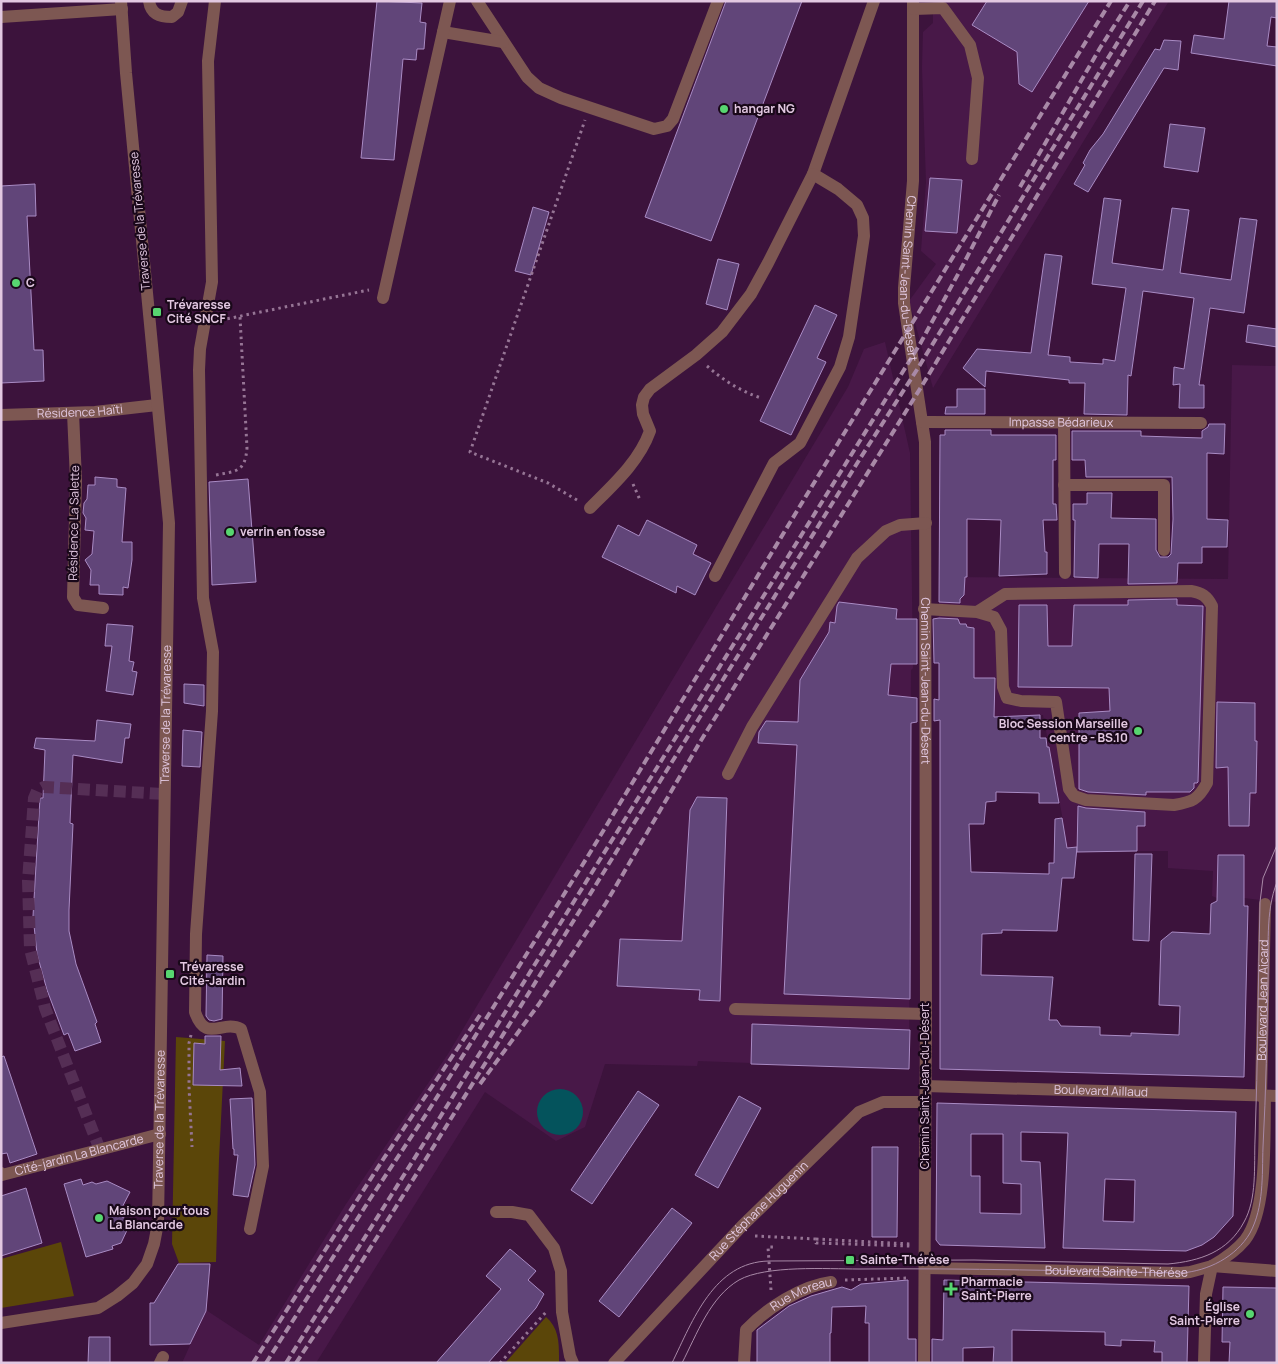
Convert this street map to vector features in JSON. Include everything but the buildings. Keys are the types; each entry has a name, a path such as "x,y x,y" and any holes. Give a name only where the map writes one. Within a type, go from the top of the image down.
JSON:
{"street":[{"path":"149,1 151,10 158,16 164,17 172,17 178,12 182,1"},
{"path":"214,1 208,61 212,264 210,301 200,349 199,370 203,598 213,652 212,711 196,934 195,1012 198,1022 202,1027 212,1030 236,1026 241,1029 260,1092 263,1166 250,1229"},
{"path":"384,293 450,1"},
{"path":"477,1 527,77 539,88 561,98 654,129 667,126 673,119 718,1"},
{"path":"590,508 625,472 645,445 650,431 642,405 644,397 650,389 696,355 722,332 751,294 813,174 874,1"},
{"path":"1,17 121,5"},
{"name":"Traverse de la Trévaresse","path":"1,1323 98,1308 118,1296 133,1283 147,1264 154,1244 158,1222 169,523 121,5"},
{"path":"913,5 943,5 970,45 978,78 972,159"},
{"name":"Chemin Saint-Jean-du-Désert","path":"913,5 913,181 904,303 925,442 926,1014 924,1363"},
{"path":"443,32 503,42"},
{"path":"715,576 774,463 800,443 840,368 849,337 864,236 863,218 857,205 838,189 813,174"},
{"name":"Résidence Haïti","path":"1,415 95,412 157,405"},
{"name":"Résidence La Salette","path":"73,413 76,480 73,597 78,606 103,608"},
{"name":"Impasse Bédarieux","path":"922,422 1201,422"},
{"path":"1064,423 1065,573"},
{"path":"1064,485 1164,485 1164,550"},
{"path":"728,774 752,727 857,558 886,531 900,525 926,523"},
{"path":"924,609 977,612 994,617 1001,630 1003,687 1007,698 1021,701 1056,702 1069,789 1074,796 1086,800 1174,805 1188,803 1200,796 1207,783 1212,606 1207,597 1200,592 1191,591 1005,594 977,612"},
{"name":"Boulevard Jean Aicard","path":"1212,1266 1233,1252 1246,1240 1256,1218 1261,1200 1268,1096 1265,904"},
{"path":"735,1009 926,1014"},
{"name":"Boulevard Aillaud","path":"925,1086 1268,1096"},
{"name":"Rue Stéphane Huguenin","path":"614,1363 742,1226 859,1112 883,1102 925,1102"},
{"name":"Cité-jardin La Blancarde","path":"2,1174 160,1134"},
{"path":"496,1212 512,1212 529,1216 554,1248 561,1271 562,1312 573,1363"},
{"path":"1204,1363 1206,1294 1212,1266"},
{"name":"Boulevard Sainte-Thérése","path":"925,1272 1181,1273 1212,1266 1277,1271"},
{"name":"Rue Moreau","path":"744,1363 746,1330 759,1317 809,1288 831,1282"}],"path":[{"path":"590,107 470,452 548,483 590,508"},
{"path":"206,323 384,293"},
{"path":"202,477 237,471 242,468 246,459 240,317"},
{"path":"696,355 725,381 760,398"},
{"path":"192,1146 189,1043 195,1012"},
{"path":"742,1226 755,1236 908,1243"},
{"path":"816,1238 816,1243 879,1247 925,1245"},
{"path":"772,1308 772,1279 768,1247 774,1247"},
{"name":"Rue Moreau","path":"831,1282 925,1272"},
{"path":"500,1363 562,1294"}],"shaded area":[{"path":"933,1 1169,1 933,388 909,301 936,264 921,251 926,182 922,68 923,32 933,23"},
{"path":"885,342 910,453 913,668 911,670 909,1069 698,1061 697,1066 605,1064 585,1127 556,1141 485,1092 316,1363 182,1363 206,1310 259,1345 346,1204 448,1054 848,387 864,349"},
{"path":"1232,365 1277,366 1277,902 1244,898 1217,898 1212,896 1213,871 1168,868 1168,851 1067,851 1043,715 939,720 939,577 1228,579"},
{"path":"176,1037 225,1041 216,1262 179,1263 172,1244"},
{"path":"555,1089 565,1089 579,1099 583,1112 579,1125 573,1131 565,1135 555,1135 541,1125 537,1117 537,1107 547,1093"},
{"path":"61,1242 74,1296 1,1308 1,1259"},
{"path":"546,1317 556,1332 559,1344 559,1363 505,1363"}],"tunnel":[{"path":"100,1150 45,1008 30,949 28,881 34,798 37,791 44,787 164,794"}],"tram line":[{"path":"672,1363 697,1312 708,1296 720,1282 734,1271 750,1264 769,1261 974,1260 1168,1264 1202,1257 1221,1248 1230,1241 1244,1222 1253,1193 1260,902 1263,878 1277,845"},
{"path":"682,1363 705,1317 720,1296 739,1280 765,1272 814,1269 979,1269 1181,1273 1211,1266 1229,1256 1244,1242 1250,1233 1255,1223 1260,1202 1266,1084 1268,930 1273,894 1277,882"}],"railway":[{"path":"266,1363 427,1113 588,856 840,440 1111,1"},
{"path":"1020,187 1100,48 1130,1"},
{"path":"296,1363 339,1298 918,368 1143,1"},
{"path":"480,1084 539,1004 606,903 700,742 923,384 1155,1"},
{"path":"286,1363 920,344 999,195"},
{"path":"253,1363 384,1158 480,1015"}],"place":[{"name":"hangar NG","path":"724,109"},
{"name":"C","path":"16,283"},
{"name":"Trévaresse Cité SNCF","path":"157,312"},
{"name":"verrin en fosse","path":"230,532"},
{"name":"Bloc Session Marseille centre - BS.10","path":"1138,731"},
{"name":"Trévaresse Cité-Jardin","path":"170,974"},
{"name":"Maison pour tous La Blancarde","path":"99,1218"},
{"name":"Sainte-Thérèse","path":"850,1260"},
{"name":"Pharmacie Saint-Pierre","path":"951,1289"},
{"name":"Église Saint-Pierre","path":"1250,1314"}]}
